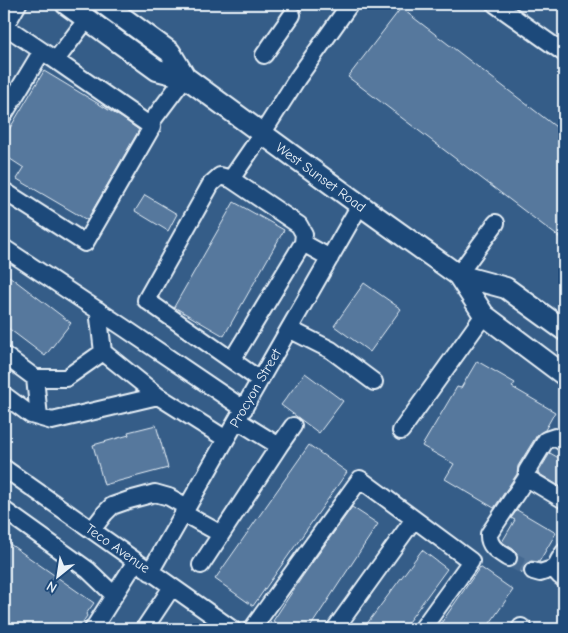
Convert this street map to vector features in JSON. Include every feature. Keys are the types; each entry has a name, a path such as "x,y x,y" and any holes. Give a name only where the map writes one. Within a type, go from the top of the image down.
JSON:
{"main road":[{"name":"West Sunset Road","path":"66,4 157,70 185,77 458,275 506,288 564,330"},
{"name":"West Sunset Road","path":"104,4 170,52 185,77"},
{"name":"West Sunset Road","path":"458,275 484,315 564,374"}],"street":[{"path":"4,190 85,243 152,127 4,27 18,4"},
{"path":"231,179 297,79 350,4"},
{"path":"495,4 564,53"},
{"path":"264,55 292,15"},
{"path":"4,114 49,56 87,19"},
{"path":"149,125 185,77"},
{"path":"232,360 303,244 304,234 299,225 231,179 220,176 211,184 146,300 260,380"},
{"name":"Procyon Street","path":"150,572 360,205"},
{"path":"458,275 496,223"},
{"path":"303,244 330,258"},
{"path":"4,248 123,327 240,414 279,446"},
{"path":"98,310 103,352 158,396 226,439"},
{"path":"401,431 484,315"},
{"path":"289,329 331,350 374,382"},
{"path":"4,355 35,378 66,378 103,352"},
{"path":"35,378 39,417"},
{"path":"4,395 32,415 52,421 158,396"},
{"path":"201,565 293,426"},
{"path":"508,558 490,544 489,534 527,477 528,471 546,440 555,437 564,443"},
{"name":"Teco Avenue","path":"4,468 232,629"},
{"path":"527,477 564,500"},
{"path":"252,629 360,479 471,561 422,629"},
{"path":"92,530 112,506 155,493 169,497 221,534"},
{"path":"4,510 88,570 114,595"},
{"path":"335,629 414,519"},
{"path":"533,572 560,574 556,565 564,552"},
{"path":"93,629 136,561"},
{"path":"144,629 172,587"},
{"path":"520,629 521,627 524,629"}],"shaded area":[{"path":"4,4 564,4 564,629 4,629"}],"building":[{"path":"401,8 564,133 564,241 348,77"},
{"path":"44,71 139,130 87,220 17,179 24,168 4,155 4,138"},
{"path":"145,195 177,214 168,231 135,211"},
{"path":"234,202 284,230 224,336 174,307"},
{"path":"9,276 71,323 45,356 4,325 4,283"},
{"path":"364,283 401,309 370,352 334,326"},
{"path":"477,361 515,383 512,387 555,412 545,430 537,435 518,466 517,474 494,508 445,479 454,464 422,446 457,387 461,388"},
{"path":"305,373 343,401 319,433 281,405"},
{"path":"156,425 168,468 104,485 93,445 129,435 128,432"},
{"path":"309,445 347,472 253,606 215,579"},
{"path":"550,453 564,461 564,489 538,473"},
{"path":"352,507 378,524 309,629 285,629 273,621"},
{"path":"517,510 556,533 539,562 531,561 526,564 523,573 513,567 518,559 517,553 502,542 515,520 511,518"},
{"path":"4,540 94,603 78,629 4,629"},
{"path":"422,550 447,569 403,629 363,629"},
{"path":"480,567 513,590 486,629 437,629"}],"tunnel":[{"path":"508,558 533,571"}]}
